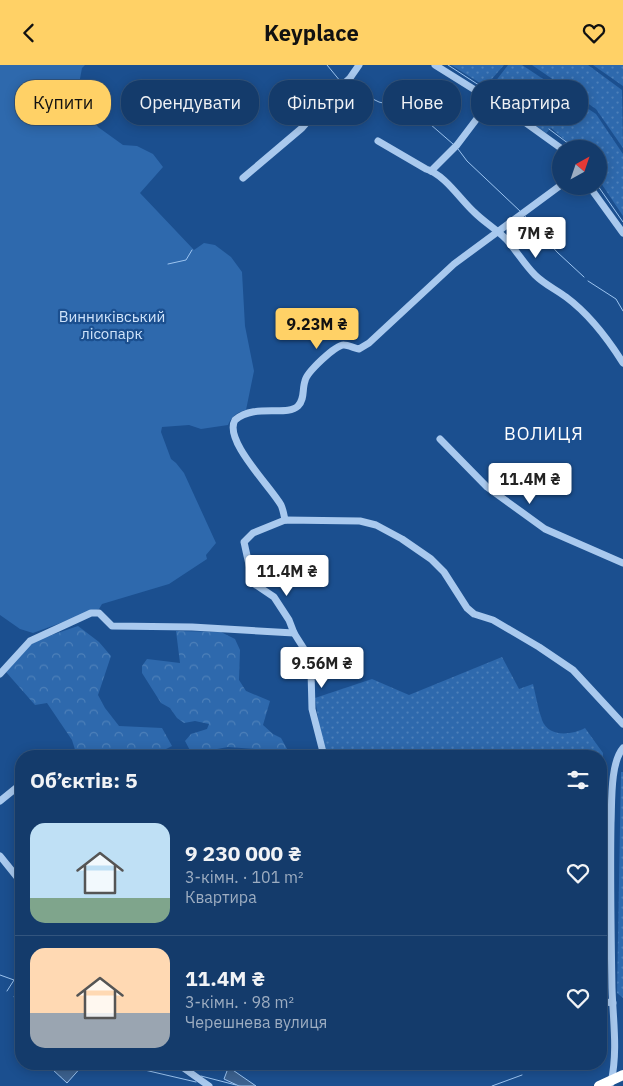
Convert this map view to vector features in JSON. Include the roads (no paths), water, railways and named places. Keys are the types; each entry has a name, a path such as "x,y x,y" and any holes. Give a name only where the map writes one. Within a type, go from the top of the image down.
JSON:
{"highway":[{"path":"599,1086 611,1083 623,1075"}],"street":[{"path":"243,178 302,128 326,100 350,78 359,65"},
{"path":"435,65 471,88"},
{"path":"431,171 457,145 472,125"},
{"path":"527,125 552,142"},
{"path":"378,141 444,180 474,213 506,240 533,273 545,284 566,297 588,317 615,350 623,363"},
{"path":"285,520 281,505 240,447 233,428 235,420 247,412 290,411 298,406 303,398 305,380 309,372 341,345 358,349 369,343 454,264 552,191"},
{"path":"596,195 623,233"},
{"path":"440,439 487,487 545,529 623,563"},
{"path":"322,750 312,709 311,671 306,652 274,597 253,583 244,542 253,533 285,520 368,522 402,539 431,559 444,571 467,608 481,617 493,620 573,670 623,724"},
{"path":"0,673 30,641 91,613 99,613 112,626 192,627 294,633"},
{"path":"611,1083 614,1069 616,1035 613,1003 612,802 618,754 623,748"},
{"path":"0,801 15,788"},
{"path":"0,856 15,875"},
{"path":"607,1003 613,1003"},
{"path":"186,1070 209,1086"}],"water":[{"path":"53,1070 79,1070 67,1083"},
{"path":"226,1070 233,1070 256,1086 239,1086 224,1079"}],"waterway":[{"path":"327,65 339,80"},
{"path":"448,65 471,80"},
{"path":"373,99 415,111 453,144"},
{"path":"549,129 564,140"},
{"path":"458,149 467,161 521,212"},
{"path":"604,195 623,222"},
{"path":"524,215 557,252 584,277"},
{"path":"168,264 186,260 192,250"},
{"path":"588,281 616,299 623,311"},
{"path":"0,975 14,980 7,991"},
{"path":"145,1070 196,1082"},
{"path":"492,1086 522,1075"},
{"path":"201,1076 236,1085"}],"district":[{"name":"ВОЛИЦЯ","path":"544,434"}],"park label":[{"name":"Винниківський лісопарк","path":"112,326"}]}
